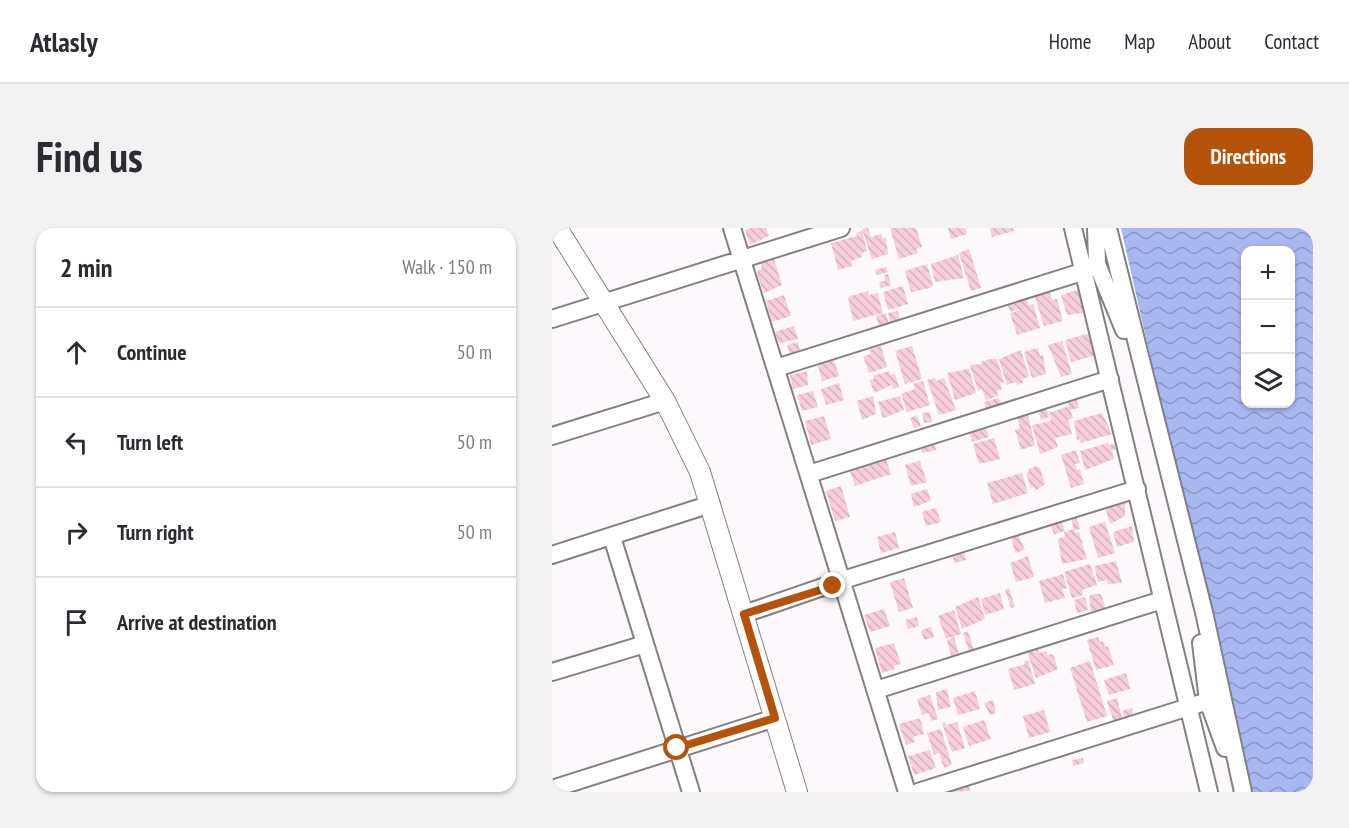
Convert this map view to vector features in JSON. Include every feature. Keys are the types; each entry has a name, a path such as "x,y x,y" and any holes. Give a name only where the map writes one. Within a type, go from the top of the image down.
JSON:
{"street":[{"path":"557,228 665,401 691,453 711,504 797,792"},
{"path":"732,228 907,792"},
{"path":"552,319 841,228"},
{"path":"1073,228 1126,335 1133,334"},
{"path":"1096,228 1091,268 1110,379 1209,792"},
{"path":"1108,228 1204,612 1242,787"},
{"path":"776,368 1091,268"},
{"path":"809,474 1110,379"},
{"path":"552,436 665,401"},
{"path":"744,614 843,580 1137,489"},
{"path":"552,555 711,504"},
{"path":"612,537 691,792"},
{"path":"876,690 1162,600"},
{"path":"1204,612 1199,629 1208,701 1231,766 1242,787"},
{"path":"552,672 645,644"},
{"path":"918,792 1208,701"},
{"path":"552,789 775,718"}],"water":[{"path":"1121,228 1313,228 1313,792 1249,792"}],"building":[{"path":"766,228 769,236 750,245 745,230"},
{"path":"868,228 871,237 881,234 883,239 886,238 888,254 872,259 862,229"},
{"path":"890,228 916,228 922,247 916,249 918,253 899,259"},
{"path":"948,228 965,228 967,234 951,239"},
{"path":"990,228 1013,228 1014,231 992,237"},
{"path":"862,231 867,251 861,253 862,257 851,261 852,266 838,270 831,243 857,236 856,233"},
{"path":"969,249 981,288 971,291 959,253"},
{"path":"958,255 964,278 935,282 931,264"},
{"path":"773,256 782,285 764,293 757,274 758,270 762,269 760,260"},
{"path":"927,264 933,285 930,288 911,292 905,271"},
{"path":"886,267 888,272 877,275 875,270"},
{"path":"888,274 891,285 881,288 879,282 885,281 884,275"},
{"path":"903,286 908,304 888,310 883,292"},
{"path":"1081,289 1088,312 1067,315 1061,295"},
{"path":"1049,290 1052,300 1057,299 1063,321 1044,326 1034,294"},
{"path":"868,291 869,295 878,293 883,313 853,321 848,297"},
{"path":"784,295 791,316 772,322 766,301"},
{"path":"1026,296 1029,305 1033,304 1040,328 1017,335 1010,313 1019,311 1017,299"},
{"path":"1016,299 1019,309 1010,312 1007,302"},
{"path":"898,311 900,320 890,322 888,313"},
{"path":"886,313 889,324 879,326 876,316"},
{"path":"794,326 798,339 779,343 775,332"},
{"path":"1091,333 1097,355 1071,362 1065,340"},
{"path":"1062,341 1072,374 1061,377 1048,345"},
{"path":"798,342 800,351 790,354 787,345"},
{"path":"881,346 887,367 869,373 863,356 871,354 869,350"},
{"path":"912,346 922,379 905,384 895,351"},
{"path":"1038,348 1040,356 1043,355 1046,374 1032,378 1024,352"},
{"path":"1021,350 1029,377 1022,379 1023,383 1017,385 1016,382 1007,385 999,359"},
{"path":"833,357 839,376 822,381 817,362"},
{"path":"997,359 1004,382 1000,383 1002,389 997,391 998,396 986,400 982,389 978,391 970,365 982,364 981,362"},
{"path":"969,369 976,393 955,400 947,373"},
{"path":"807,371 808,385 793,389 790,375"},
{"path":"889,371 890,375 895,374 899,387 893,389 892,385 874,393 870,380 874,379 873,376"},
{"path":"935,378 936,381 944,378 956,410 939,415 927,380"},
{"path":"923,381 930,405 907,412 901,394 915,389 913,384"},
{"path":"839,383 844,400 826,405 821,389"},
{"path":"813,391 818,407 802,411 797,395"},
{"path":"873,396 876,414 862,420 857,401"},
{"path":"900,396 904,410 883,418 878,402"},
{"path":"998,398 1003,406 986,411 984,402"},
{"path":"1076,398 1079,408 1070,410 1073,418 1068,420 1072,434 1055,438 1058,447 1040,454 1032,425 1051,421 1049,413 1069,406 1068,400"},
{"path":"1046,407 1049,417 1041,420 1038,409"},
{"path":"930,412 932,422 924,423 922,413"},
{"path":"1102,413 1112,434 1081,443 1080,439 1077,440 1074,421"},
{"path":"917,415 921,426 914,428 910,418"},
{"path":"1028,415 1035,445 1021,450 1015,430 1020,428 1017,418"},
{"path":"824,416 831,439 811,445 805,421"},
{"path":"985,426 989,437 972,442 969,430"},
{"path":"994,438 1000,459 979,464 973,444"},
{"path":"934,441 936,450 922,453 920,445"},
{"path":"1108,443 1109,445 1115,444 1116,449 1112,451 1114,459 1085,470 1080,451"},
{"path":"1076,450 1080,463 1075,464 1077,470 1080,469 1084,484 1071,488 1061,455"},
{"path":"886,459 891,474 855,486 850,471"},
{"path":"920,461 927,482 911,486 905,465"},
{"path":"1037,466 1040,468 1045,484 1035,491 1034,487 1031,488 1026,473 1029,472 1028,469"},
{"path":"1022,473 1028,493 993,504 987,483"},
{"path":"841,486 850,517 835,521 826,491"},
{"path":"927,489 931,501 914,507 911,494"},
{"path":"1125,501 1125,516 1110,524 1105,507"},
{"path":"936,508 941,522 926,526 922,512"},
{"path":"1076,516 1080,529 1074,530 1071,518"},
{"path":"1061,520 1065,531 1054,534 1050,524"},
{"path":"1105,522 1115,553 1098,558 1089,527"},
{"path":"1132,526 1134,542 1117,547 1113,532"},
{"path":"1074,529 1075,533 1079,532 1087,559 1062,564 1058,539 1065,536 1064,532"},
{"path":"895,532 899,548 881,553 877,537"},
{"path":"1018,534 1025,550 1015,553 1011,536"},
{"path":"964,551 966,560 954,563 952,554"},
{"path":"1028,556 1034,577 1016,582 1010,563"},
{"path":"1116,561 1122,583 1108,584 1107,580 1098,582 1094,566"},
{"path":"1090,564 1097,585 1082,590 1083,595 1072,598 1064,572"},
{"path":"1063,574 1067,588 1062,589 1065,598 1045,603 1039,581"},
{"path":"904,578 913,608 899,612 890,582"},
{"path":"1009,588 1015,607 1011,608 1005,590"},
{"path":"1000,593 1004,609 985,615 981,599"},
{"path":"1101,594 1106,609 1091,614 1089,596"},
{"path":"978,597 985,619 962,629 955,607"},
{"path":"1085,597 1088,610 1077,613 1074,600"},
{"path":"884,609 890,626 870,632 864,615"},
{"path":"954,610 961,634 946,639 938,616"},
{"path":"917,617 919,626 908,629 905,620"},
{"path":"931,627 934,637 924,640 921,630"},
{"path":"968,631 974,650 969,651 963,633"},
{"path":"954,637 959,654 951,656 947,640"},
{"path":"1098,637 1100,642 1103,641 1105,647 1108,646 1114,665 1096,670 1087,640"},
{"path":"894,643 901,664 894,666 895,669 882,673 875,648"},
{"path":"1036,645 1039,653 1046,651 1048,655 1053,654 1058,669 1036,678 1026,648"},
{"path":"1028,660 1035,684 1014,690 1008,669 1025,664 1024,661"},
{"path":"1090,661 1107,716 1087,722 1070,668"},
{"path":"1126,673 1130,689 1109,695 1104,680"},
{"path":"947,689 951,707 938,710 936,692"},
{"path":"975,691 980,709 958,715 953,698"},
{"path":"930,695 938,719 931,721 929,713 922,715 917,699"},
{"path":"1117,698 1123,721 1114,723 1107,701"},
{"path":"993,700 996,713 990,715 984,703"},
{"path":"1132,708 1134,718 1125,721 1122,711"},
{"path":"1044,710 1050,732 1029,738 1023,716"},
{"path":"920,718 924,734 913,737 915,742 906,745 899,724"},
{"path":"984,720 991,739 969,746 963,727"},
{"path":"945,722 946,725 957,722 965,748 952,752 942,723"},
{"path":"941,729 952,765 944,768 939,753 934,755 927,733"},
{"path":"930,750 936,768 914,775 908,756"},
{"path":"1083,758 1084,763 1073,766 1072,760"},
{"path":"968,783 970,791 951,792 959,789 958,786"}],"route":[{"path":"677,748 775,718 744,614 833,586"}]}
